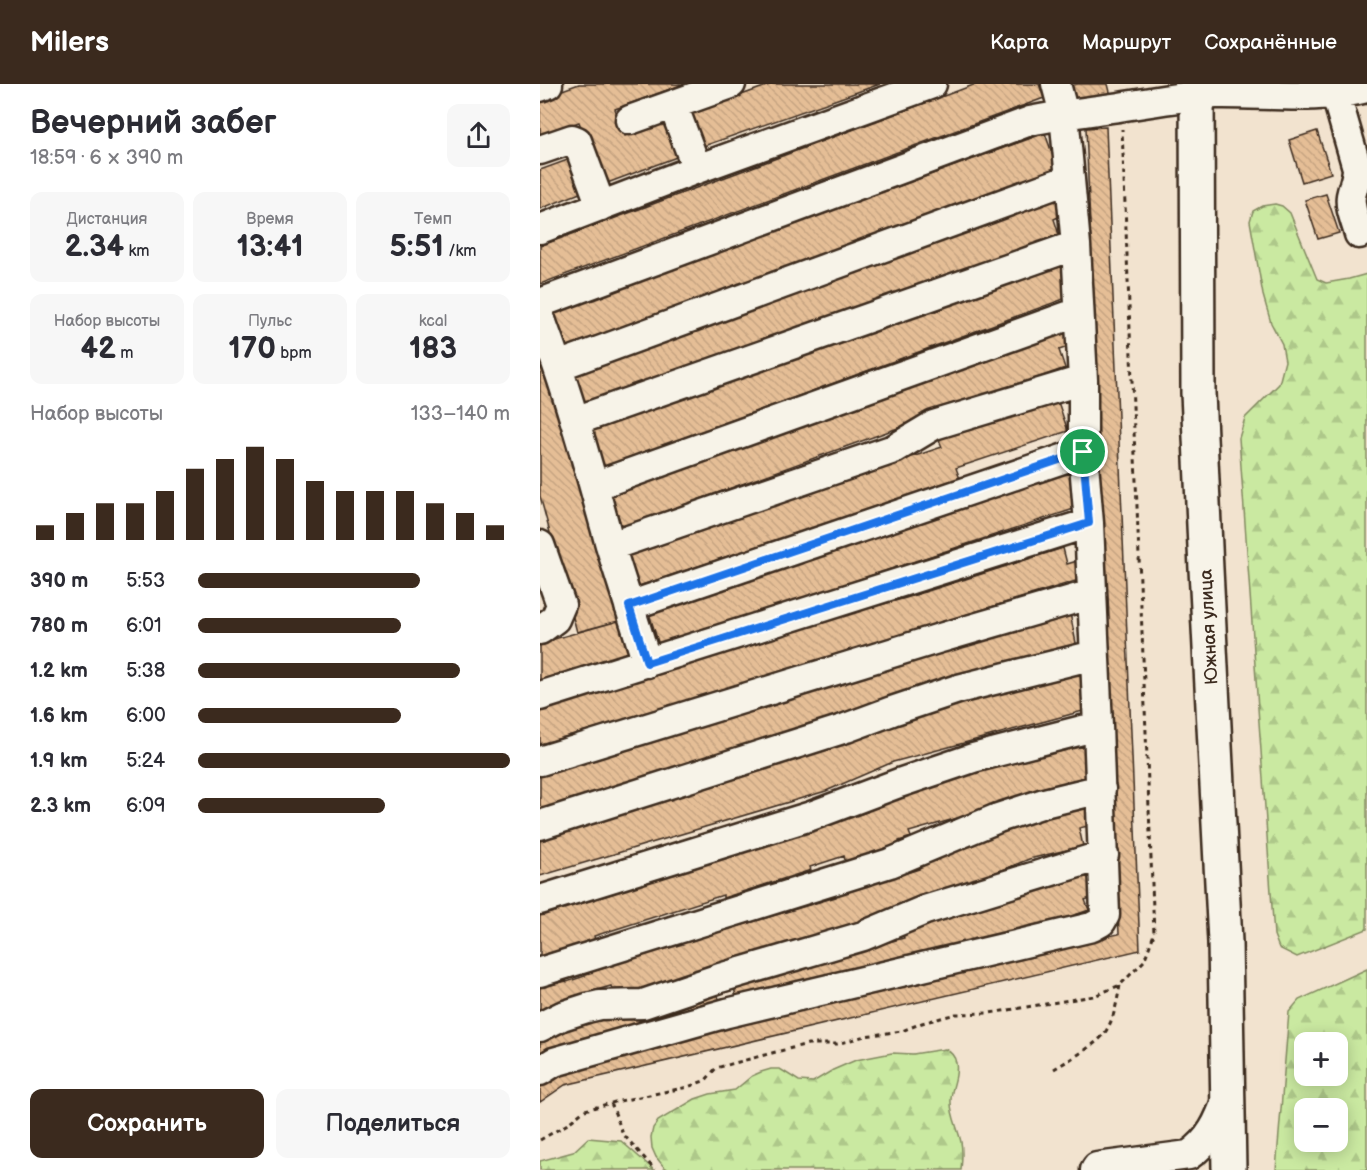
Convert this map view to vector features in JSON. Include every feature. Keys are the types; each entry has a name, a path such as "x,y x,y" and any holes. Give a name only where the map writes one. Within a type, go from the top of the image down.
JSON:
{"main road":[{"name":"Южная улица","path":"1197,90 1198,393 1225,942 1229,1170"}],"lane":[{"path":"540,87 548,84"},
{"path":"630,120 731,84"},
{"path":"540,229 697,169 932,84"},
{"path":"540,1071 554,1062 727,1013 1092,927 1101,922 1106,915 1089,523 1083,452 1083,380 1076,245 1064,114 1056,84"},
{"path":"540,303 1030,121 1176,97 1197,90 1231,94 1367,88"},
{"path":"1333,89 1357,168 1357,178 1351,198 1359,234"},
{"path":"674,105 697,169"},
{"path":"540,150 572,139 577,141 601,206"},
{"path":"558,366 1070,179"},
{"path":"575,421 1076,245"},
{"path":"594,486 1079,312"},
{"path":"540,317 558,366 647,663"},
{"path":"611,546 894,449 934,426 1083,380"},
{"path":"629,606 1083,452"},
{"path":"540,696 1089,523"},
{"path":"540,546 561,605 555,619 540,630"},
{"path":"540,761 1092,594"},
{"path":"540,825 846,728 958,689 1095,655"},
{"path":"540,900 812,816 899,783 973,759 1098,726"},
{"path":"540,972 890,863 998,818 1044,803 1101,789"},
{"path":"540,1028 562,1016 600,1005 644,1004 720,978 862,936 925,910 1104,855"},
{"path":"1095,1170 1097,1167 1189,1155 1200,1148 1210,1136 1220,1119 1228,1096"},
{"path":"1189,1155 1201,1159 1217,1170"}],"path":[{"path":"1054,1069 1091,1046 1104,1034 1116,1009 1120,985"},
{"path":"611,1103 623,1134 655,1170"}],"green space":[{"path":"1275,204 1282,206 1290,213 1317,279 1326,283 1367,274 1367,929 1297,957 1279,948 1274,935 1239,438 1245,418 1279,384 1285,361 1282,344 1271,323 1263,295 1250,221 1253,211 1262,206"},
{"path":"1367,969 1367,1170 1276,1170 1289,1012 1299,1000"},
{"path":"945,1049 955,1058 956,1063 951,1105 962,1145 961,1170 669,1170 656,1157 652,1148 653,1128 658,1121 695,1099 735,1090 752,1076 761,1072 780,1069 799,1081 813,1082 856,1060 892,1053 913,1054"},
{"path":"588,1138 621,1141 654,1170 540,1170 540,1161 573,1152"}],"building":[{"path":"579,84 684,84 615,109 625,136 670,120 682,155 602,185 579,122 540,136 540,98"},
{"path":"772,84 880,84 698,148 686,115"},
{"path":"976,84 1039,84 1044,98 540,284 540,246"},
{"path":"1108,84 1111,96 1072,105 1068,86"},
{"path":"1106,127 1140,950 565,1085 540,1102 540,1080 727,1018 1119,934 1086,128"},
{"path":"1317,131 1331,173 1302,182 1289,140"},
{"path":"1045,133 1057,168 564,348 551,313"},
{"path":"573,158 585,191 540,209 540,170"},
{"path":"1326,194 1339,233 1318,239 1305,200"},
{"path":"1059,197 1065,214 1054,219 1059,235 581,407 569,373"},
{"path":"1062,259 1072,296 604,467 590,431"},
{"path":"1068,329 1074,345 1059,350 1065,368 622,527 611,495"},
{"path":"540,348 622,620 577,632 540,496"},
{"path":"1056,396 1068,431 956,468 960,479 633,588 621,554 942,447 937,435"},
{"path":"1072,471 1083,506 659,645 648,610"},
{"path":"1063,548 1067,564 1077,561 1082,579 955,618 957,622 908,639 540,744 540,705 764,636 906,598"},
{"path":"1070,613 1077,648 540,814 540,769"},
{"path":"622,620 633,655 540,682 540,643"},
{"path":"1081,671 1083,711 893,762 826,791 540,876 540,840 805,754 933,707"},
{"path":"1085,745 1089,761 1084,762 1088,779 909,832 911,837 899,841 900,844 846,864 844,856 810,867 811,870 594,936 595,940 540,957 540,915 867,812 866,808 975,773 974,770 1057,749 1058,752"},
{"path":"1088,805 1093,825 1079,828 1083,846 1029,859 926,902 615,1000 611,986 571,997 573,1002 540,1015 540,986 567,982 585,976 585,973 605,968 605,966 836,897 835,894 919,869 916,863 1020,822"},
{"path":"1086,872 1095,896 1085,900 1089,910 1018,935 737,1001 733,983 904,938 902,930 915,923 1012,899"},
{"path":"717,992 722,1010 610,1036 609,1031 540,1060 540,1037 589,1015"}],"route":[{"path":"1083,452 1089,523 647,663 629,606 1083,452"}]}
